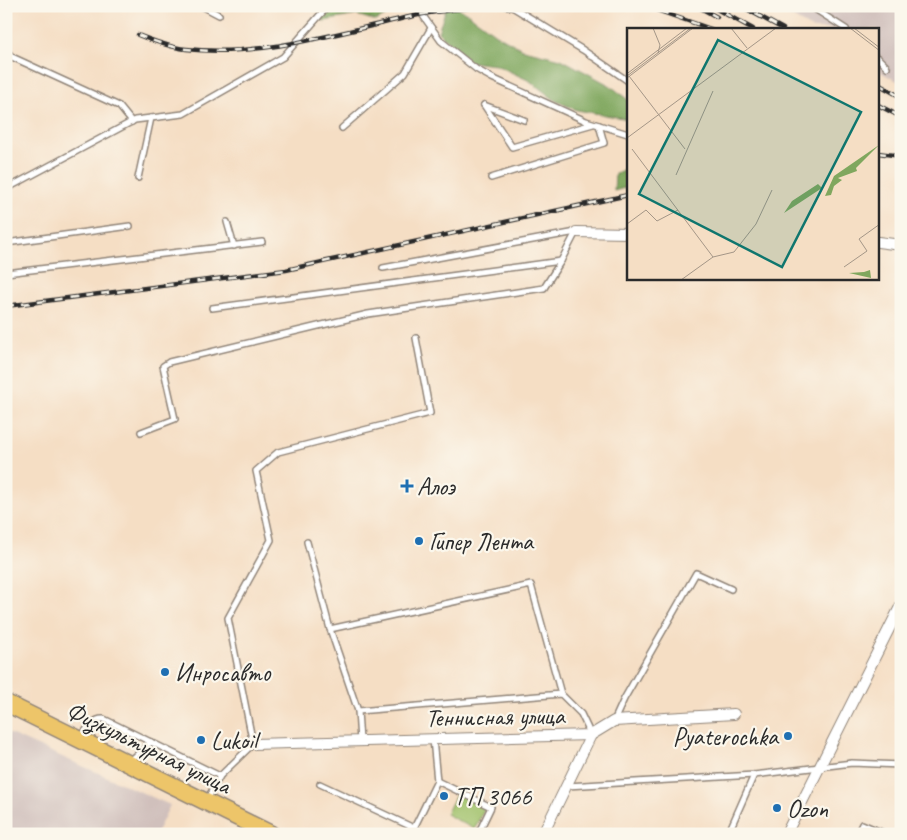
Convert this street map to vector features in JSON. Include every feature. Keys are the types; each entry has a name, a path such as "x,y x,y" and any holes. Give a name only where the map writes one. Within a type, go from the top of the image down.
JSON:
{"main road":[{"name":"Физкультурная улица","path":"6,704 271,834"}],"street":[{"path":"576,232 627,233"},
{"path":"880,242 901,245"},
{"path":"786,834 818,767 896,624 901,605"},
{"name":"Теннисная улица","path":"252,744 591,735 614,721 734,714"},
{"path":"543,834 591,735"}],"lane":[{"path":"202,6 219,15"},
{"path":"6,188 132,122 183,114 283,57 328,6"},
{"path":"416,6 441,41 476,69 509,86 596,124 627,134"},
{"path":"507,6 514,8 583,50 627,80"},
{"path":"810,6 844,28"},
{"path":"342,128 406,73 431,28"},
{"path":"6,50 12,57 118,106 132,122"},
{"path":"880,60 887,67"},
{"path":"524,120 484,104 512,147 596,124"},
{"path":"138,178 151,118"},
{"path":"491,178 604,143 596,124"},
{"path":"227,222 234,246"},
{"path":"6,243 130,226"},
{"path":"141,432 175,419 163,366 169,362 368,314 544,288 576,232"},
{"path":"383,268 576,232"},
{"path":"6,273 262,242"},
{"path":"212,308 561,261"},
{"path":"206,803 220,776 252,744 228,618 270,540 256,471 278,452 430,412 416,338"},
{"path":"307,542 330,629 358,711 360,741"},
{"path":"614,721 624,699 696,573 731,590"},
{"path":"330,629 531,585 561,694 581,714 591,735"},
{"path":"358,711 561,694"},
{"path":"79,740 94,721 104,719 220,776"},
{"path":"414,828 437,781 433,738"},
{"path":"127,763 151,742"},
{"path":"566,786 754,775 852,763 901,764"},
{"path":"728,834 754,775"},
{"path":"437,781 491,807 478,834"},
{"path":"320,784 424,834"},
{"path":"857,834 862,824 886,834"}],"shaded area":[{"path":"773,6 893,6 901,19 901,83 882,73 880,69 880,28 811,28"},
{"path":"6,732 170,805 156,834 6,834"}],"green space":[{"path":"330,6 385,6 390,13 376,21 357,15 324,21 321,19"},
{"path":"447,6 454,6 497,35 524,50 561,59 611,86 627,99 627,119 577,110 556,101 530,81 496,65 470,62 438,32"},
{"path":"627,168 627,187 614,191 615,174"},
{"path":"457,793 485,809 474,829 446,814"}],"railway":[{"path":"138,35 155,42 186,49 244,50 303,41 418,15 482,6"},
{"path":"645,6 708,28"},
{"path":"697,6 717,17"},
{"path":"711,6 751,28"},
{"path":"741,6 781,28"},
{"path":"898,6 901,10"},
{"path":"880,85 901,97"},
{"path":"880,106 901,117"},
{"path":"880,153 901,156"},
{"path":"6,306 286,270 627,195"}],"place":[{"name":"Алоэ","path":"407,486"},
{"name":"Гипер Лента","path":"419,541"},
{"name":"Инросавто","path":"165,672"},
{"name":"Pyaterochka","path":"788,736"},
{"name":"Lukoil","path":"201,740"},
{"name":"ТП 3066","path":"444,796"},
{"name":"Ozon","path":"777,808"}]}
